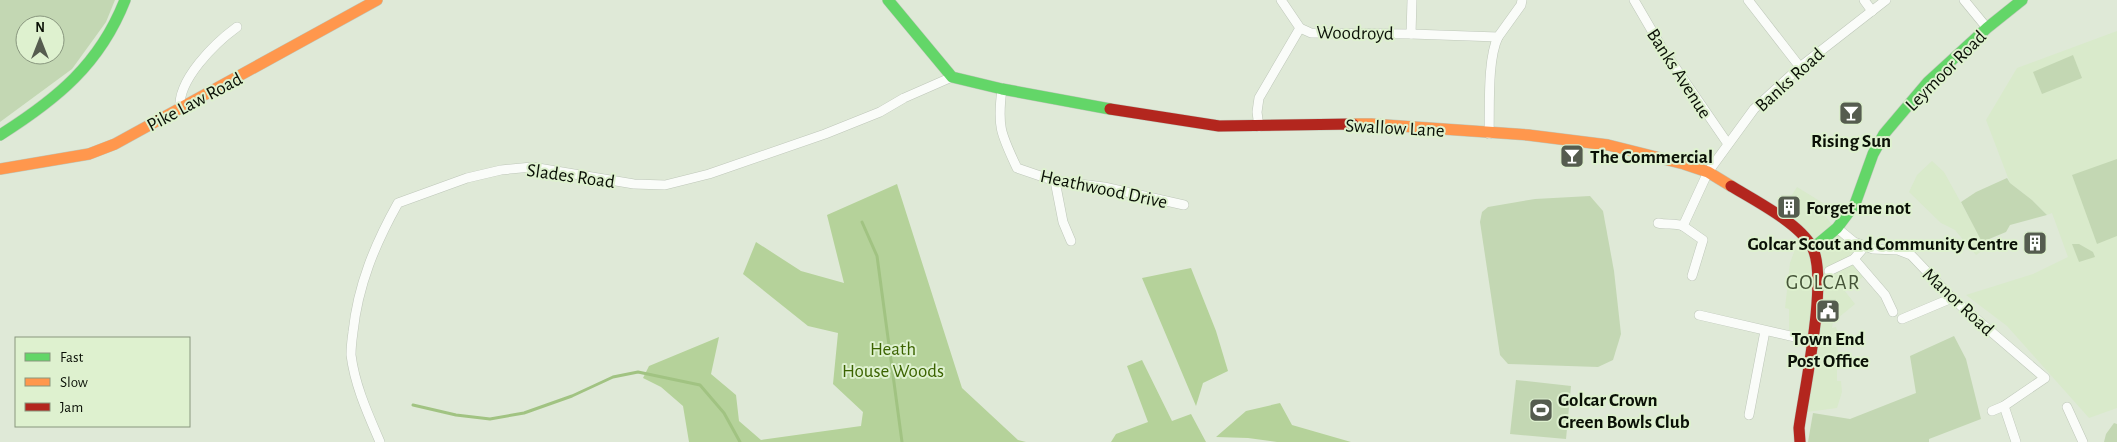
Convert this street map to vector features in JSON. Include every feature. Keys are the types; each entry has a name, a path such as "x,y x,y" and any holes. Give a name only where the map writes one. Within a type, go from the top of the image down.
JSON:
{"street":[{"path":"0,135 66,90 87,66 111,32 126,0"},
{"name":"Pike Law Road","path":"0,169 89,154 115,144 377,0"},
{"path":"888,0 952,77"},
{"name":"Woodroyd","path":"1281,0 1300,28 1311,33 1498,37"},
{"name":"Woodroyd","path":"1411,34 1412,0"},
{"path":"1489,134 1494,46 1498,37 1521,5 1522,0"},
{"name":"Banks Avenue","path":"1634,0 1662,48 1728,144"},
{"path":"1748,0 1800,67"},
{"path":"1864,0 1872,11"},
{"name":"Banks Road","path":"1683,226 1708,172 1754,110 1800,67 1886,0"},
{"path":"1964,0 1987,28"},
{"name":"Leymoor Road","path":"1813,248 1837,228 1855,204 1873,154 1884,134 1928,82 1987,28 2022,0"},
{"path":"180,109 179,100 182,89 221,39 237,27"},
{"name":"Woodroyd","path":"1259,127 1257,112 1259,98 1300,28"},
{"name":"Swallow Lane","path":"952,77 1002,89 1153,117 1219,126 1259,127 1372,124 1489,134 1528,135 1608,145 1708,172 1774,212 1802,234 1813,248"},
{"name":"Slades Road","path":"380,442 357,385 351,353 354,323 363,277 382,231 398,203 467,178 501,170 532,167 634,184 665,185 709,174 825,134 880,112 904,98 952,77"},
{"name":"Heathwood Drive","path":"1002,89 999,115 1002,138 1017,168 1055,181 1104,186 1184,205"},
{"path":"1055,181 1063,222 1071,241"},
{"path":"1658,222 1667,225 1676,224 1683,226 1703,240 1692,276"},
{"name":"Manor Road","path":"1837,228 1854,242 1873,249 1898,250 1910,255 1952,298 2045,378 2004,406"},
{"path":"1829,270 1854,259 1865,246"},
{"path":"1800,442 1799,428 1817,307 1818,270 1813,248"},
{"path":"1854,259 1884,295 1893,312"},
{"path":"1902,319 1952,298"},
{"path":"1699,315 1812,341"},
{"path":"1749,415 1765,331"},
{"path":"1992,411 2004,406 2016,442"},
{"path":"2066,407 2083,442"}],"shaded area":[{"path":"0,0 115,0 106,22 72,69 0,122"},
{"path":"2117,31 2117,408 2089,418 2007,326 1966,295 2033,274 2068,257 2052,213 2047,215 2032,200 2010,183 1986,120 2017,68"},
{"path":"2073,55 2082,78 2042,94 2033,72"},
{"path":"2117,159 2117,236 2097,244 2072,175"},
{"path":"1932,161 1944,172 1986,248 1976,255 1955,230 1941,223 1909,192 1917,175"},
{"path":"2007,178 2010,183 2032,200 2047,215 2010,225 2006,232 1982,242 1961,202 1976,192"},
{"path":"1797,187 1823,203 1818,213 1826,217 1854,252 1863,277 1844,290 1855,304 1833,322 1832,328 1836,327 1841,344 1837,346 1840,362 1837,363 1837,381 1841,381 1842,392 1837,408 1799,413 1809,335 1789,330 1789,309 1785,308 1790,263 1798,241 1782,210"},
{"path":"1590,196 1603,211 1614,271 1621,334 1613,360 1598,367 1508,364 1500,355 1480,222 1482,212 1488,207 1535,199"},
{"path":"2072,244 2079,244 2093,252 2095,257 2079,262"},
{"path":"1954,336 1966,359 1981,419 1929,439 1929,442 1808,442 1813,413 1850,419 1916,393 1910,356"},
{"name":"Golcar Crown Green Bowls Club","path":"1516,380 1571,386 1566,439 1510,434"},
{"path":"2114,423 2117,424 2117,442 2104,442 2106,434"}],"green space":[{"name":"Heath House Woods","path":"897,184 962,388 1018,440 1026,442 689,442 683,406 661,387 643,378 649,366 719,337 711,374 736,395 739,421 761,440 861,426 863,412 833,384 838,333 808,326 743,274 756,242 801,271 844,283 827,215"},
{"path":"1191,268 1216,331 1228,371 1203,383 1196,406 1142,278"},
{"path":"1142,360 1172,421 1191,414 1206,442 1111,442 1116,434 1148,422 1127,366"},
{"path":"1280,403 1292,425 1351,442 1277,442 1248,438 1216,437 1246,411"}],"waterway":[{"path":"862,222 877,256 902,442"},
{"path":"413,405 456,415 490,419 524,413 572,396 613,377 638,372 700,385 724,413 740,442"}],"traffic: fast":[{"path":"0,135 40,108 74,78 103,43 115,23 125,0"},
{"path":"888,0 952,77 1002,89 1110,109"},
{"path":"1813,248 1837,228 1855,204 1873,154 1884,134 1928,82 1987,28 2022,0"}],"traffic: slow":[{"path":"0,169 89,154 115,144 377,0"},
{"path":"1353,124 1528,135 1608,145 1684,164 1708,172 1731,186"}],"traffic: jam":[{"path":"1110,109 1219,126 1353,124"},
{"path":"1731,186 1797,229 1812,247 1817,262 1817,308 1799,428 1800,442"}],"place":[{"name":"Rising Sun","path":"1851,113"},
{"name":"The Commercial","path":"1572,156"},
{"name":"Forget me not","path":"1789,207"},
{"name":"Golcar Scout and Community Centre","path":"2035,243"},
{"name":"Town End Post Office","path":"1828,311"},
{"name":"Golcar Crown Green Bowls Club","path":"1541,410"}],"district":[{"name":"GOLCAR","path":"1823,282"}]}
